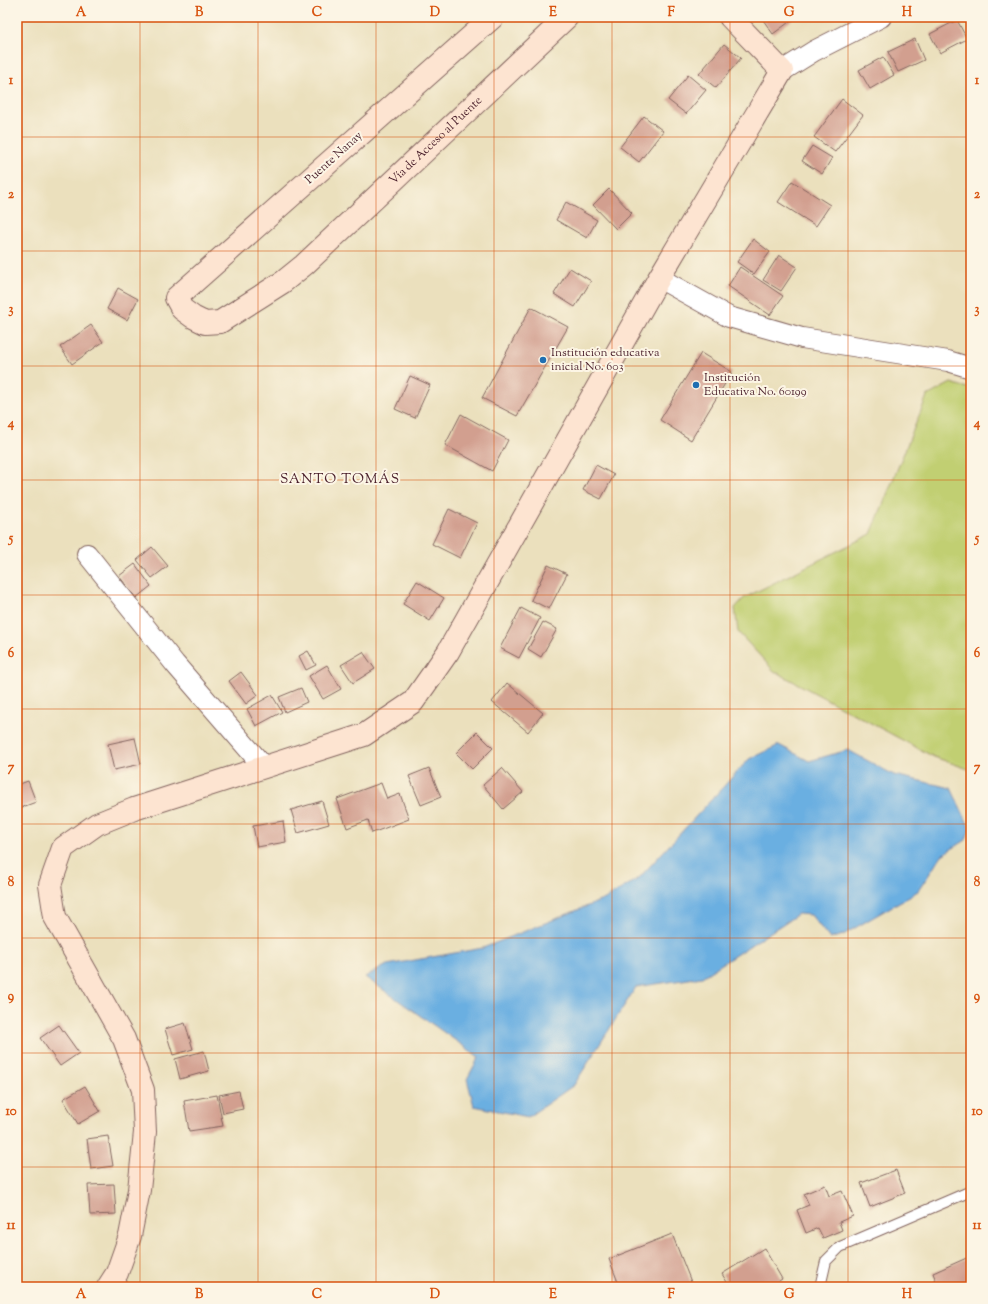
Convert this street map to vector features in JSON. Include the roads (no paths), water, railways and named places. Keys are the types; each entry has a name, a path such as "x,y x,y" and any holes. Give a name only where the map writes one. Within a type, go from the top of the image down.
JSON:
{"street":[{"name":"Puente Nanay","path":"176,298 493,17"},
{"name":"Vía de Acceso al Puente","path":"176,298 182,309 193,317 205,323 220,322 283,282 304,265 567,17"},
{"path":"730,17 782,71"},
{"path":"108,1287 117,1273 130,1236 139,1190 145,1132 143,1090 124,1039 55,917 50,885 63,848 97,824 134,809 364,735 414,702 448,652 659,278 782,71 814,51 881,17"},
{"path":"659,278 729,317 802,338 948,361 971,368"},
{"path":"87,554 175,664 264,767"}],"lane":[{"path":"820,1287 826,1261 840,1248 971,1191"}],"water":[{"path":"779,745 809,761 848,750 894,775 951,788 970,828 966,840 942,855 918,891 843,935 830,939 811,915 798,914 702,977 636,987 574,1085 528,1117 474,1106 467,1079 479,1057 365,977 387,965 483,948 605,899 639,878 749,759"}],"place":[{"name":"Institución educativa inicial No. 603","path":"543,360"},
{"name":"Institución Educativa No. 60199","path":"696,385"}],"district":[{"name":"SANTO TOMÁS","path":"340,480"}]}
